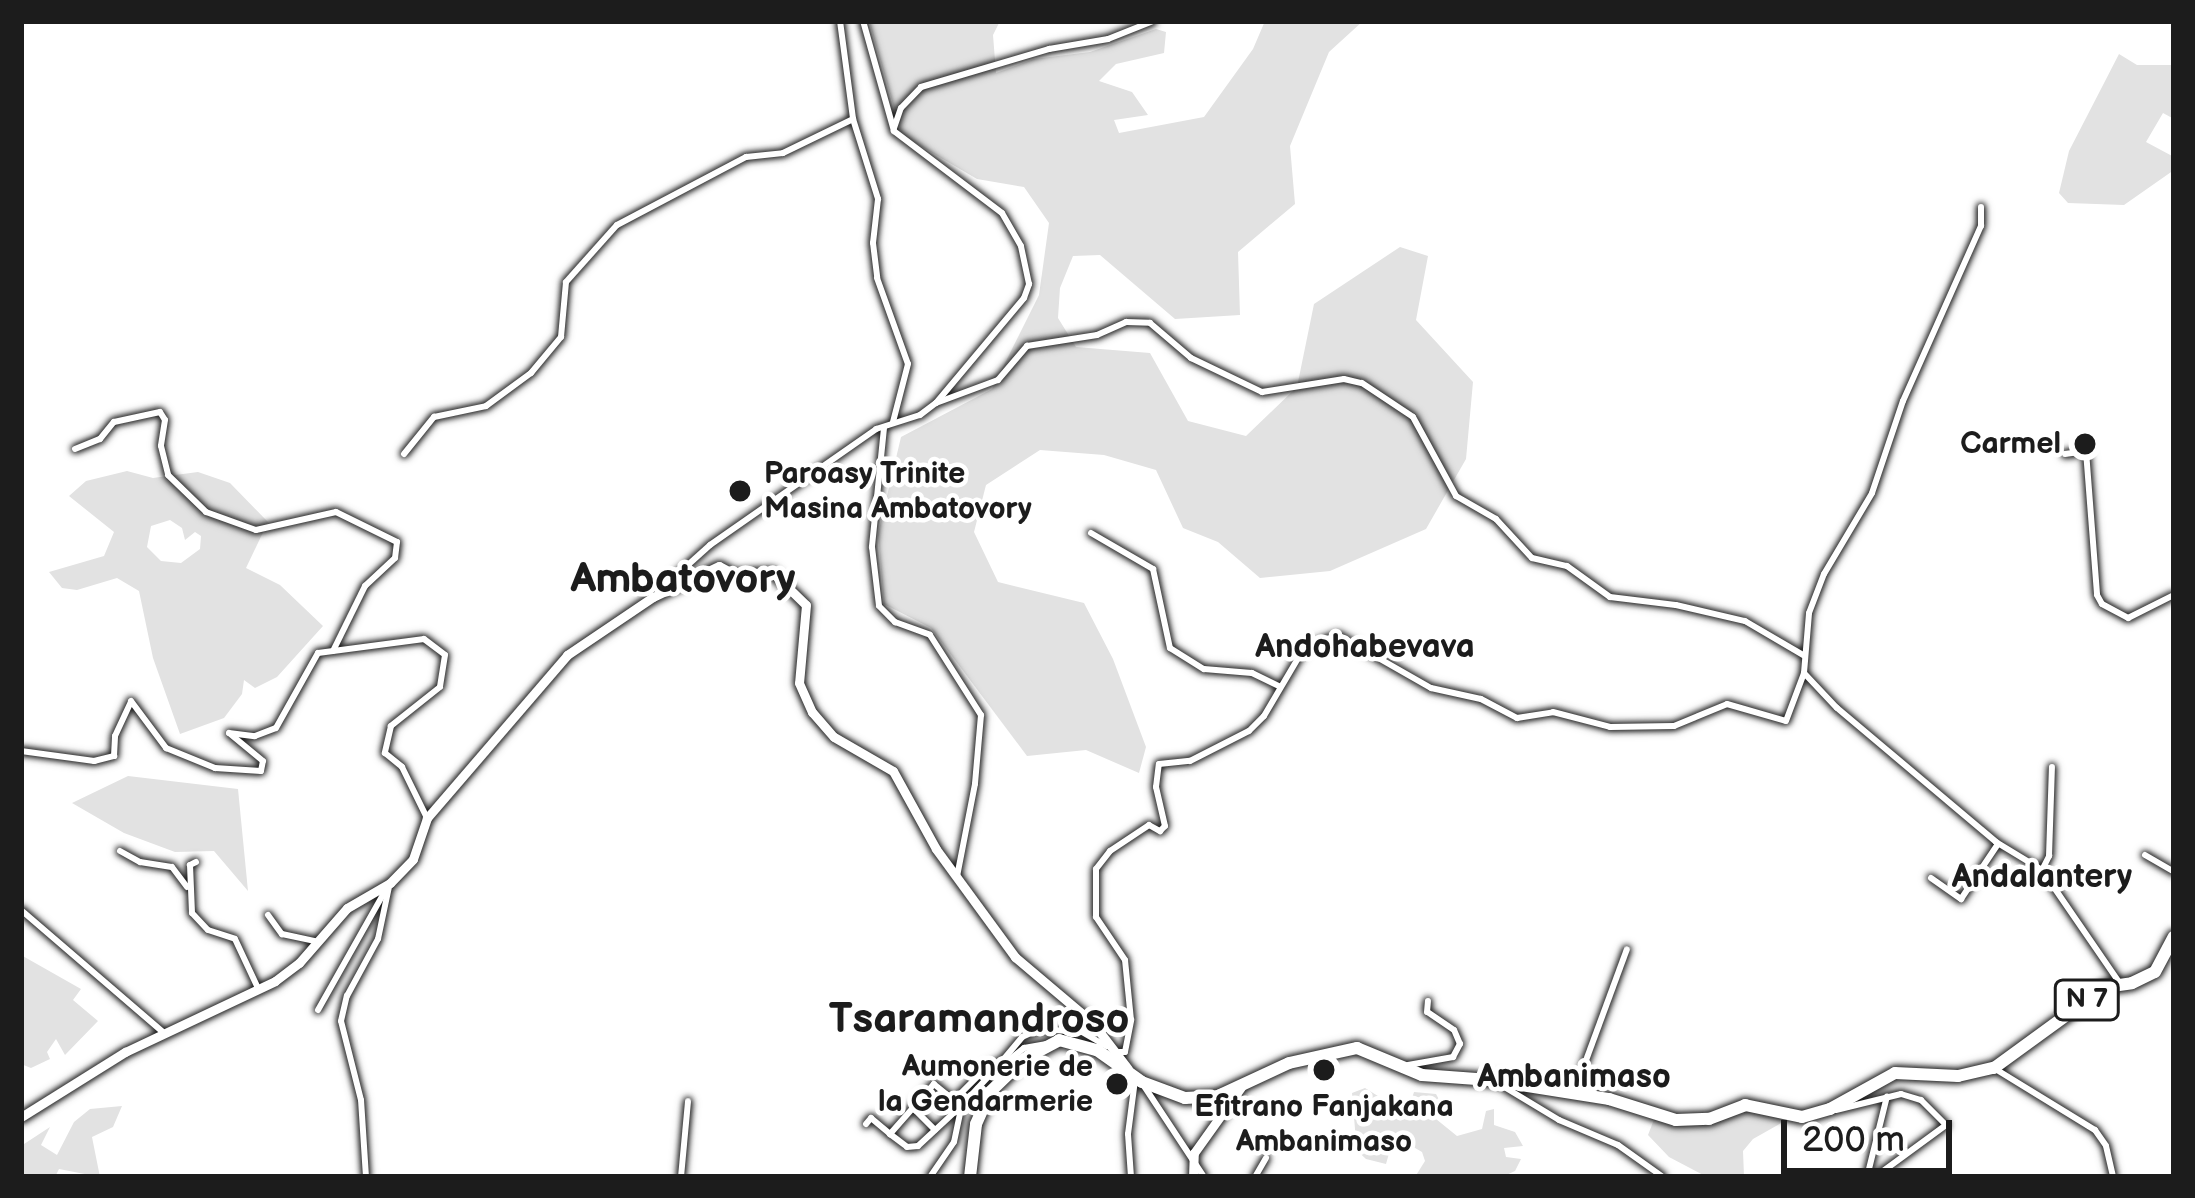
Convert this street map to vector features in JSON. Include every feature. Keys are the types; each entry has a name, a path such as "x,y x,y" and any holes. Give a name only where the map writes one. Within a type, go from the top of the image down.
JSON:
{"main road":[{"name":"N 7","path":"1049,1044 1059,1040 1114,1055 1135,1076 1185,1098 1218,1096 1288,1063 1333,1050 1373,1051 1436,1078 1490,1080 1574,1093 1676,1120 1709,1119 1745,1105 1789,1115 1815,1115 1894,1073 1958,1076 1994,1068 2119,982 2132,983 2155,972 2174,937"},
{"path":"970,1177 976,1124 990,1092 1024,1059 1049,1044"}],"street":[{"path":"840,21 853,119 878,199 873,243 878,278 908,364 893,422"},
{"path":"318,1010 390,883 418,850 427,818 534,687 567,655 652,597 710,545 893,422 920,415 936,403 1024,298 1029,275 1013,227 1002,213 894,131 863,21"},
{"path":"894,131 901,108 921,87 1049,49 1108,39 1153,21"},
{"path":"404,454 434,417 486,406 531,373 561,338 566,282 617,226 746,157 783,153 853,119"},
{"path":"1114,1055 1125,1052 1131,1020 1125,960 1096,916 1096,868 1110,851 1149,825 1160,831 1165,826 1156,787 1159,764 1190,761 1249,731 1264,716 1304,648 1338,635 1431,688 1481,699 1517,718 1553,712 1610,728 1640,728 1690,722 1727,704 1786,721 1804,673 1809,613 1824,574 1871,493 1903,401 1981,226 1981,207"},
{"path":"936,403 998,380 1027,346 1097,335 1126,322 1150,323 1191,358 1262,392 1344,379 1362,383 1412,417 1456,496 1496,519 1532,558 1568,566 1610,597 1676,604 1745,621 1805,656"},
{"path":"75,449 100,439 114,422 160,412 165,420 161,446 168,475 206,512 256,530 336,512 397,542 395,558 365,586 333,651"},
{"path":"884,428 872,547 879,605 895,622 930,635 981,715 975,784 957,877"},
{"path":"2065,454 2086,451 2097,595 2102,604 2128,618 2174,595"},
{"path":"1091,533 1153,569 1171,649 1204,669 1252,673 1279,686"},
{"path":"652,597 719,566 734,574 772,572 792,589 806,605 800,683 808,706 834,737 893,771 957,877 1015,957 1078,1010 1114,1055"},
{"path":"21,752 94,761 114,756 115,736 131,700 166,748 214,768 262,771 263,761 232,739 230,731 269,734 318,653 424,639 445,655 440,687 386,736 385,753 402,767 427,818"},
{"path":"1804,673 1837,708 1998,844 2042,870 2119,982"},
{"path":"2042,870 2049,856 2052,767"},
{"path":"1931,878 1961,899 1998,844"},
{"path":"120,851 140,862 172,867 189,890"},
{"path":"2145,855 2174,872"},
{"path":"196,862 190,866 192,914 208,930 235,939 258,988"},
{"path":"21,1117 299,963 347,908 390,883"},
{"path":"366,1177 361,1100 341,1021 347,996 377,939 390,883"},
{"path":"21,910 165,1034"},
{"path":"268,915 282,934 315,941"},
{"path":"1574,1093 1627,949"},
{"path":"1404,1066 1453,1057 1460,1044 1454,1030 1427,1012 1428,1001"},
{"path":"866,1124 872,1118 914,1148 935,1130 984,1070 1003,1060 1022,1036 1039,1029 1082,1032 1114,1055"},
{"path":"930,1177 954,1142 958,1103 1024,1048 1049,1044"},
{"path":"1994,1068 2096,1130 2106,1146 2113,1177"},
{"path":"1135,1076 1204,1177"},
{"path":"1131,1177 1128,1134 1135,1076"},
{"path":"1490,1080 1559,1120 1618,1145 1663,1177"},
{"path":"890,1134 934,1084 958,1103"},
{"path":"1193,1177 1191,1164 1241,1087"},
{"path":"1871,1177 1887,1096"},
{"path":"1830,1109 1887,1096 1921,1100 1945,1129 1871,1177"},
{"path":"681,1177 688,1101"},
{"path":"913,1108 935,1130"},
{"path":"1255,1177 1266,1158"}],"shaded area":[{"path":"869,21 1000,21 993,35 996,73 1034,59 1090,52 1156,29 1166,32 1164,53 1116,64 1099,81 1132,92 1148,115 1114,120 1119,133 1204,117 1253,49 1265,21 1363,21 1329,52 1290,146 1295,204 1238,252 1240,315 1175,319 1100,255 1073,256 1060,288 1058,318 1076,347 1150,353 1188,421 1246,436 1297,387 1314,304 1400,247 1428,256 1416,320 1473,382 1466,459 1426,529 1330,571 1260,578 1218,542 1183,528 1156,470 1104,455 1040,450 986,485 974,532 998,582 1084,603 1113,659 1146,747 1139,773 1086,750 1027,756 931,628 884,604 878,534 901,437 992,389 1039,295 1049,223 1024,187 977,179 902,135"},
{"path":"2119,54 2137,65 2174,65 2174,119 2163,113 2146,142 2174,157 2174,170 2124,205 2068,203 2059,193 2069,151"},
{"path":"127,471 153,478 198,472 230,483 268,522 246,568 280,585 323,626 277,677 255,688 244,680 242,694 224,718 180,734 153,658 139,591 117,578 77,590 62,588 49,572 104,556 114,532 69,496 86,481","holes":["170,520 182,528 185,540 195,532 201,536 200,549 181,563 161,561 147,547 151,526"]},
{"path":"128,776 238,789 248,891 214,851 175,852 124,833 72,803"},
{"path":"21,955 81,989 73,1000 98,1021 65,1055 56,1039 47,1052 50,1059 31,1068 21,1064"},
{"path":"1365,1088 1394,1106 1411,1101 1414,1092 1436,1094 1442,1105 1436,1119 1457,1136 1482,1129 1486,1111 1494,1109 1494,1125 1515,1132 1523,1146 1504,1148 1506,1157 1521,1159 1515,1171 1502,1177 1415,1177 1425,1161 1422,1152 1410,1145 1390,1150 1386,1164 1366,1159 1350,1144 1356,1141 1352,1093"},
{"path":"122,1106 113,1127 92,1137 100,1177 59,1169 55,1177 21,1177 21,1146 50,1127 41,1145 57,1155 74,1122 90,1109"},
{"path":"1735,1108 1790,1118 1753,1139 1743,1151 1744,1176 1707,1177 1669,1157 1648,1135 1655,1117 1684,1123"}],"place":[{"name":"Carmel","path":"2085,444"},
{"name":"Paroasy Trinite Masina Ambatovory","path":"740,491"},
{"name":"Efitrano Fanjakana Ambanimaso","path":"1324,1070"},
{"name":"Aumonerie de la Gendarmerie","path":"1117,1084"}],"district":[{"name":"Ambatovory","path":"683,580"},
{"name":"Andohabevava","path":"1365,648"},
{"name":"Andalantery","path":"2042,878"},
{"name":"Tsaramandroso","path":"979,1020"},
{"name":"Ambanimaso","path":"1574,1078"}]}
